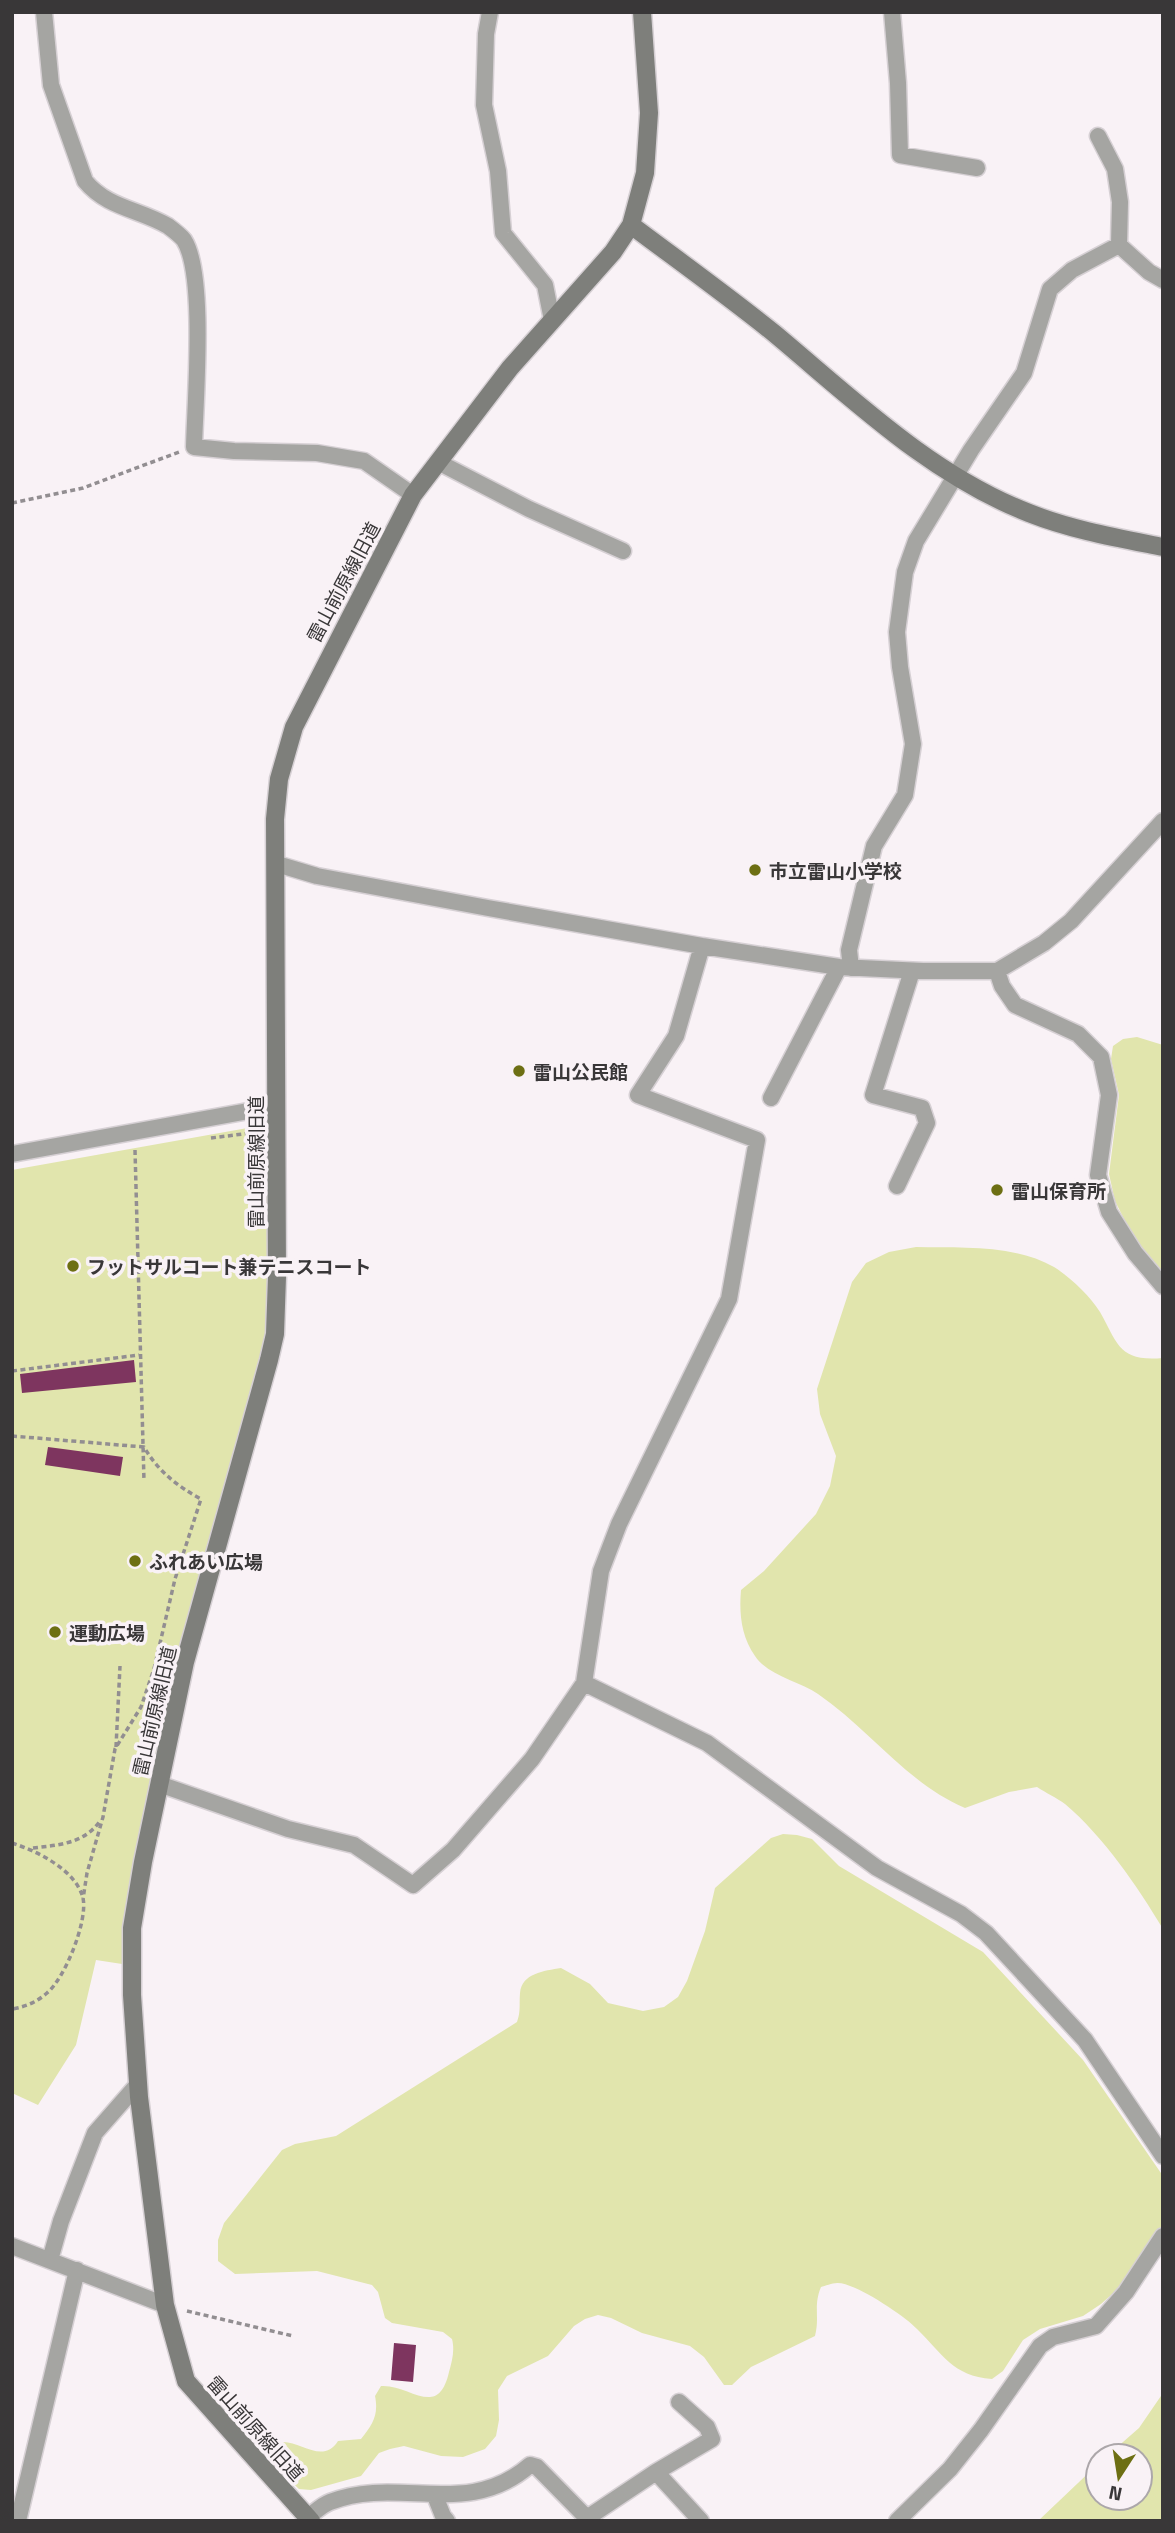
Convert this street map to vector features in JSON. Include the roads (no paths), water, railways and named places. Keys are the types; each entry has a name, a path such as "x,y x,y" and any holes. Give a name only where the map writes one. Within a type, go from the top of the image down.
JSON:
{"street":[{"path":"44,12 55,103 85,181 94,192 113,204 168,226 184,240 192,265 197,301 194,447 317,453 364,461 413,495"},
{"path":"490,12 486,34 484,105 498,171 503,233 545,285 552,320"},
{"name":"雷山前原線旧道","path":"309,2519 186,2381 165,2305 138,2084 132,1995 132,1928 142,1862 198,1613 275,1334 275,819 279,779 293,727 413,495 510,368 613,252 631,225 645,173 649,113 642,12"},
{"path":"892,12 900,155 977,167"},
{"path":"1098,136 1115,169 1120,202 1119,245 1149,272 1163,280"},
{"path":"631,225 773,333 879,424 956,475 1029,513 1086,531 1163,547"},
{"path":"771,1098 845,968 874,846 905,795 913,744 900,667 898,606 905,572 916,541 1024,373 1050,289 1072,270 1119,245"},
{"path":"438,462 529,509 623,551"},
{"path":"277,864 317,876 702,946 845,968 997,971 1044,943 1071,921 1163,821"},
{"path":"159,1784 289,1829 354,1845 413,1885 453,1850 532,1759 583,1683 601,1571 619,1524 729,1299 757,1140 638,1095 676,1036 702,946"},
{"path":"897,1186 927,1123 922,1108 873,1095 912,971"},
{"path":"997,971 1002,986 1015,1005 1078,1034 1101,1057 1109,1095 1098,1175 1109,1212 1135,1253 1163,1286"},
{"path":"12,1154 276,1107"},
{"path":"583,1683 707,1742 877,1868 961,1914 986,1933 1085,2040 1163,2156"},
{"path":"50,2260 61,2221 95,2133 138,2084"},
{"path":"897,2521 950,2469 1040,2346 1053,2337 1096,2326 1126,2292 1163,2236"},
{"path":"12,2246 165,2305"},
{"path":"18,2521 77,2270"},
{"path":"309,2519 328,2502 363,2494 400,2492 435,2496 482,2492 516,2477 530,2465 537,2467 588,2519 656,2472 712,2439 707,2427 679,2402"},
{"path":"656,2472 701,2521"},
{"path":"435,2496 447,2521"}],"place":[{"name":"市立雷山小学校","path":"755,870"},
{"name":"雷山公民館","path":"519,1071"},
{"name":"雷山保育所","path":"997,1190"},
{"name":"フットサルコート兼テニスコート","path":"73,1266"},
{"name":"ふれあい広場","path":"135,1561"},
{"name":"運動広場","path":"55,1632"}]}
